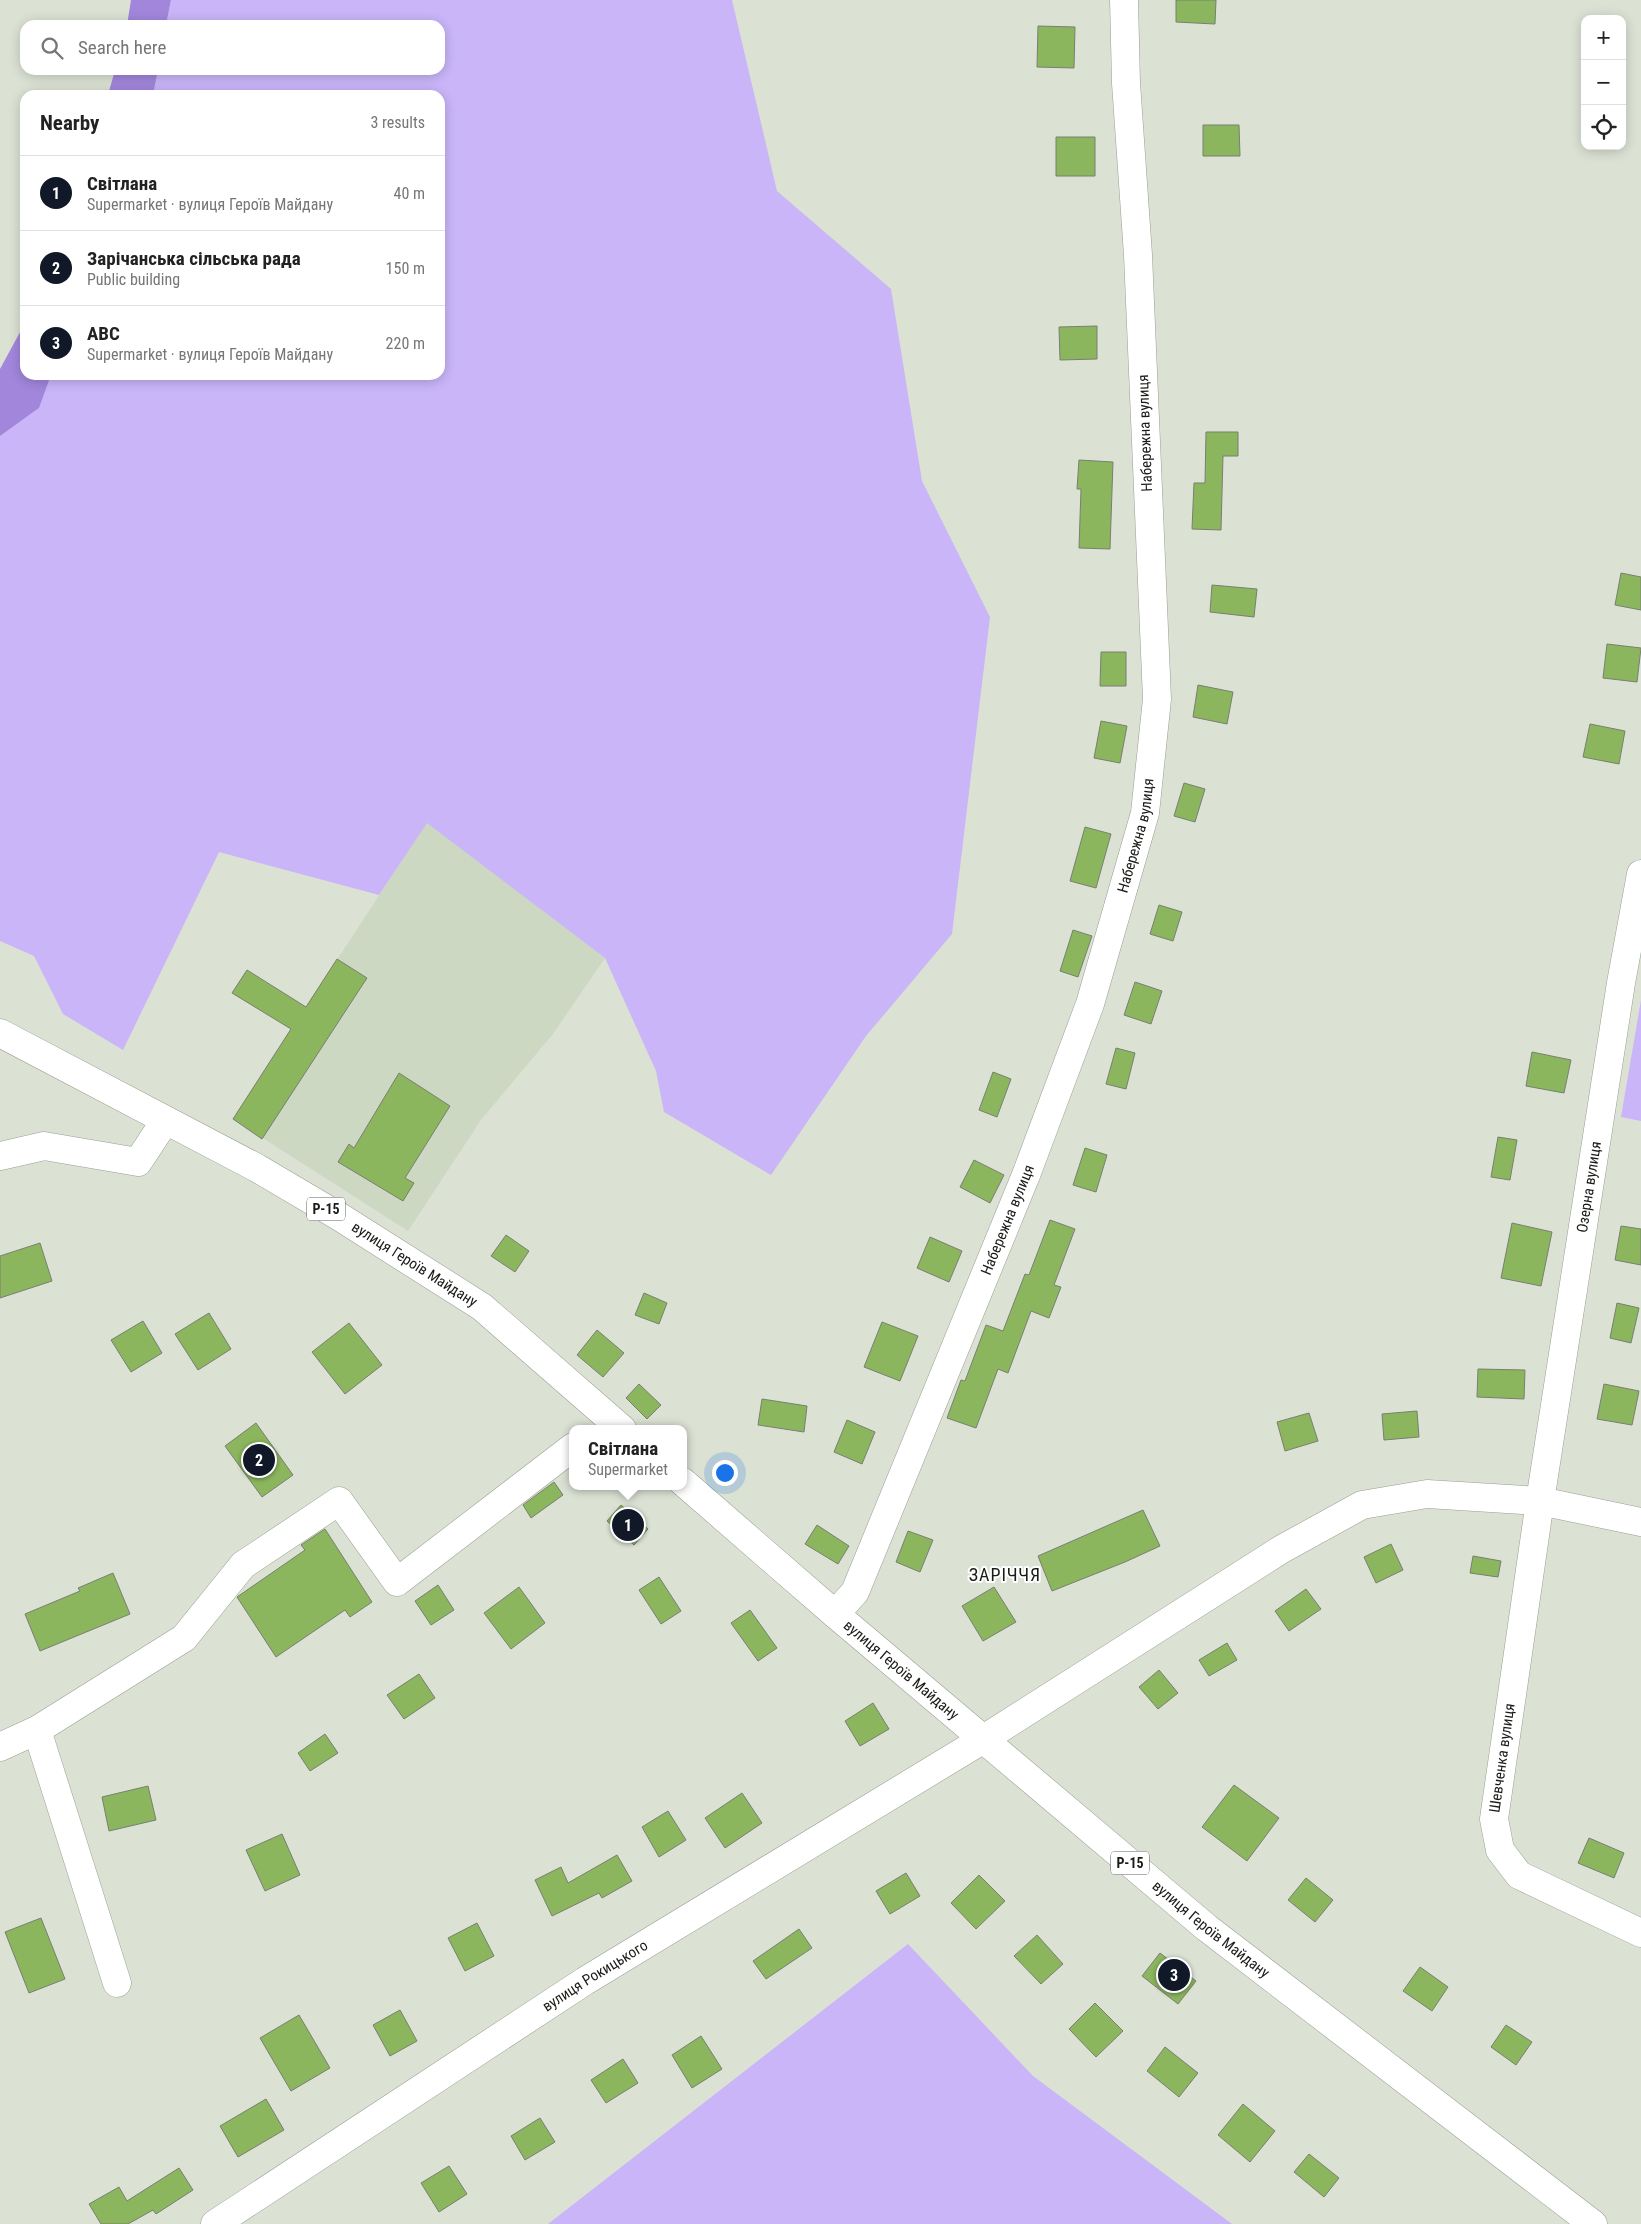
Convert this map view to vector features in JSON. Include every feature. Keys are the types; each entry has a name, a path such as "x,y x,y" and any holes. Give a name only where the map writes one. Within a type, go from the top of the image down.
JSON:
{"street":[{"name":"Набережна вулиця","path":"834,1614 855,1592 1026,1175 1090,1004 1145,813 1157,699 1138,255 1126,83 1124,0"},
{"name":"Озерна вулиця","path":"1540,1501 1621,983 1641,874"},
{"name":"вулиця Героїв Майдану","path":"0,1033 257,1168 340,1217 482,1307 610,1425"},
{"path":"0,1156 44,1146 138,1162 165,1121"},
{"path":"0,1747 37,1730 184,1638 243,1564 340,1501 397,1582 569,1450"},
{"name":"вулиця Героїв Майдану","path":"687,1485 982,1740 1207,1928 1593,2224"},
{"name":"вулиця Рокицького","path":"215,2224 584,1981 982,1740 1282,1549 1362,1505 1427,1494 1540,1501 1641,1522"},
{"name":"Шевченка вулиця","path":"1540,1501 1494,1820 1500,1850 1519,1874 1641,1932"},
{"path":"37,1730 117,1983"}],"shaded area":[{"path":"131,0 171,0 167,20 128,20"},
{"path":"171,0 732,0 777,191 891,289 922,481 990,617 952,934 866,1036 771,1175 664,1112 656,1071 605,958 427,823 379,895 219,852 123,1050 63,1014 34,956 0,941 0,436 39,408 49,380 445,380 445,90 154,90 157,75 445,75 445,20 167,20"},
{"path":"114,75 157,75 154,90 109,90"},
{"path":"20,332 20,380 49,380 39,408 0,436 0,369"},
{"path":"427,822 605,958 553,1034 481,1120 408,1231 233,1119"},
{"path":"1641,1000 1641,1121 1621,1117"},
{"path":"908,1944 1033,2076 1232,2224 548,2224"}],"building":[{"path":"1176,0 1216,0 1215,24 1176,22"},
{"path":"1038,26 1075,27 1074,68 1037,67"},
{"path":"1203,125 1239,125 1240,156 1203,156"},
{"path":"1056,137 1095,137 1095,176 1056,176"},
{"path":"1097,326 1097,359 1060,360 1059,327"},
{"path":"1206,432 1238,432 1238,456 1223,456 1221,530 1192,529 1194,483 1205,483"},
{"path":"1079,460 1113,462 1110,549 1079,548 1081,489 1077,489"},
{"path":"1621,573 1641,577 1641,610 1615,605"},
{"path":"1212,585 1257,589 1254,617 1210,612"},
{"path":"1607,644 1641,648 1637,682 1603,678"},
{"path":"1101,652 1126,652 1126,686 1100,686"},
{"path":"1198,685 1233,692 1227,724 1193,717"},
{"path":"1101,721 1127,726 1120,763 1094,758"},
{"path":"1590,724 1625,731 1619,764 1583,757"},
{"path":"1184,783 1205,789 1195,822 1174,816"},
{"path":"1085,827 1111,834 1096,888 1070,881"},
{"path":"1159,905 1182,912 1173,941 1150,934"},
{"path":"1073,930 1092,936 1078,977 1060,971"},
{"path":"337,959 367,978 262,1139 233,1119 291,1029 232,993 247,970 306,1007"},
{"path":"1135,982 1162,991 1151,1024 1124,1015"},
{"path":"1116,1048 1135,1053 1126,1089 1106,1084"},
{"path":"1532,1052 1571,1060 1564,1093 1526,1086"},
{"path":"993,1072 1011,1079 997,1117 979,1110"},
{"path":"399,1073 450,1106 405,1178 414,1183 403,1201 338,1162 349,1144 354,1148"},
{"path":"1498,1137 1517,1140 1510,1180 1491,1177"},
{"path":"1085,1148 1107,1155 1096,1192 1073,1185"},
{"path":"974,1160 1004,1175 990,1203 960,1187"},
{"path":"1050,1220 1075,1229 1054,1285 1061,1287 1049,1318 1031,1311 1008,1373 998,1369 976,1428 947,1418 961,1380 965,1381 986,1325 1003,1331 1025,1274 1029,1275"},
{"path":"1512,1223 1552,1232 1541,1286 1501,1278"},
{"path":"1621,1226 1641,1229 1641,1265 1615,1260"},
{"path":"506,1235 529,1251 515,1272 491,1256"},
{"path":"930,1237 962,1251 949,1282 917,1268"},
{"path":"40,1243 52,1281 0,1298 0,1256"},
{"path":"644,1293 667,1303 659,1324 635,1315"},
{"path":"1617,1303 1639,1308 1631,1343 1610,1338"},
{"path":"209,1313 231,1349 198,1370 175,1334"},
{"path":"143,1321 162,1353 131,1372 111,1340"},
{"path":"882,1322 918,1336 900,1381 864,1367"},
{"path":"349,1323 382,1365 345,1394 312,1352"},
{"path":"597,1330 624,1353 603,1377 577,1355"},
{"path":"1478,1369 1525,1370 1524,1399 1477,1397"},
{"path":"639,1384 661,1405 647,1419 626,1398"},
{"path":"1604,1384 1639,1391 1632,1425 1597,1419"},
{"path":"762,1399 807,1406 804,1432 758,1425"},
{"path":"1417,1411 1419,1437 1384,1440 1382,1414"},
{"path":"1309,1413 1318,1441 1285,1451 1277,1422"},
{"path":"847,1420 875,1432 862,1464 834,1452"},
{"path":"256,1423 293,1475 262,1497 225,1446"},
{"path":"554,1482 563,1495 531,1518 523,1505"},
{"path":"621,1505 648,1529 634,1545 607,1521"},
{"path":"1143,1510 1160,1546 1052,1591 1038,1556"},
{"path":"817,1525 849,1546 838,1564 805,1544"},
{"path":"325,1529 372,1602 350,1617 345,1610 276,1657 237,1597 305,1550 301,1545"},
{"path":"908,1531 933,1540 920,1572 896,1562"},
{"path":"1391,1544 1403,1570 1376,1583 1364,1557"},
{"path":"1473,1556 1501,1561 1498,1577 1470,1573"},
{"path":"113,1573 130,1614 40,1651 25,1614 80,1591 78,1588"},
{"path":"659,1577 681,1611 661,1624 639,1590"},
{"path":"438,1585 454,1610 431,1625 415,1601"},
{"path":"519,1587 545,1623 511,1649 484,1613"},
{"path":"994,1587 1016,1622 983,1641 962,1606"},
{"path":"1306,1589 1321,1609 1289,1631 1275,1611"},
{"path":"750,1610 777,1648 758,1661 731,1623"},
{"path":"1227,1643 1237,1660 1209,1676 1199,1660"},
{"path":"1159,1670 1178,1693 1158,1709 1139,1687"},
{"path":"419,1674 435,1698 404,1719 387,1695"},
{"path":"873,1703 889,1729 860,1746 845,1721"},
{"path":"325,1734 338,1753 310,1771 298,1753"},
{"path":"1234,1785 1279,1818 1247,1861 1202,1827"},
{"path":"148,1786 156,1820 109,1831 102,1797"},
{"path":"742,1793 762,1823 725,1848 705,1818"},
{"path":"668,1811 686,1840 659,1857 642,1827"},
{"path":"282,1834 300,1875 265,1891 246,1850"},
{"path":"1589,1838 1624,1853 1614,1878 1578,1863"},
{"path":"617,1855 632,1881 602,1898 599,1893 552,1916 535,1880 561,1867 568,1883"},
{"path":"906,1873 920,1896 890,1914 876,1891"},
{"path":"979,1875 1005,1901 976,1929 951,1903"},
{"path":"1306,1878 1333,1900 1315,1922 1288,1900"},
{"path":"41,1918 65,1979 29,1993 5,1932"},
{"path":"477,1923 494,1956 465,1971 448,1938"},
{"path":"799,1929 812,1948 766,1979 753,1961"},
{"path":"1037,1935 1063,1964 1041,1984 1014,1956"},
{"path":"1160,1953 1196,1981 1178,2004 1142,1976"},
{"path":"1420,1967 1448,1987 1432,2011 1403,1991"},
{"path":"1095,2003 1123,2031 1096,2057 1069,2029"},
{"path":"400,2010 417,2041 390,2056 373,2025"},
{"path":"299,2015 330,2068 291,2091 260,2038"},
{"path":"1506,2025 1532,2042 1516,2065 1491,2047"},
{"path":"701,2036 722,2069 692,2088 672,2055"},
{"path":"1165,2047 1198,2073 1179,2097 1147,2071"},
{"path":"623,2059 638,2083 606,2103 591,2080"},
{"path":"266,2099 284,2130 238,2157 220,2126"},
{"path":"1243,2104 1275,2131 1250,2162 1218,2135"},
{"path":"540,2118 555,2142 525,2160 511,2136"},
{"path":"1309,2154 1339,2178 1324,2197 1294,2172"},
{"path":"449,2166 467,2194 439,2212 421,2183"},
{"path":"179,2168 193,2190 156,2214 153,2210 128,2224 101,2224 89,2204 119,2187 127,2201"}],"place":[{"name":"Зарічанська сільська рада","path":"259,1460"},
{"name":"Світлана","path":"628,1525"},
{"name":"ABC","path":"1174,1975"}],"district":[{"name":"ЗАРІЧЧЯ","path":"1005,1574"}]}
